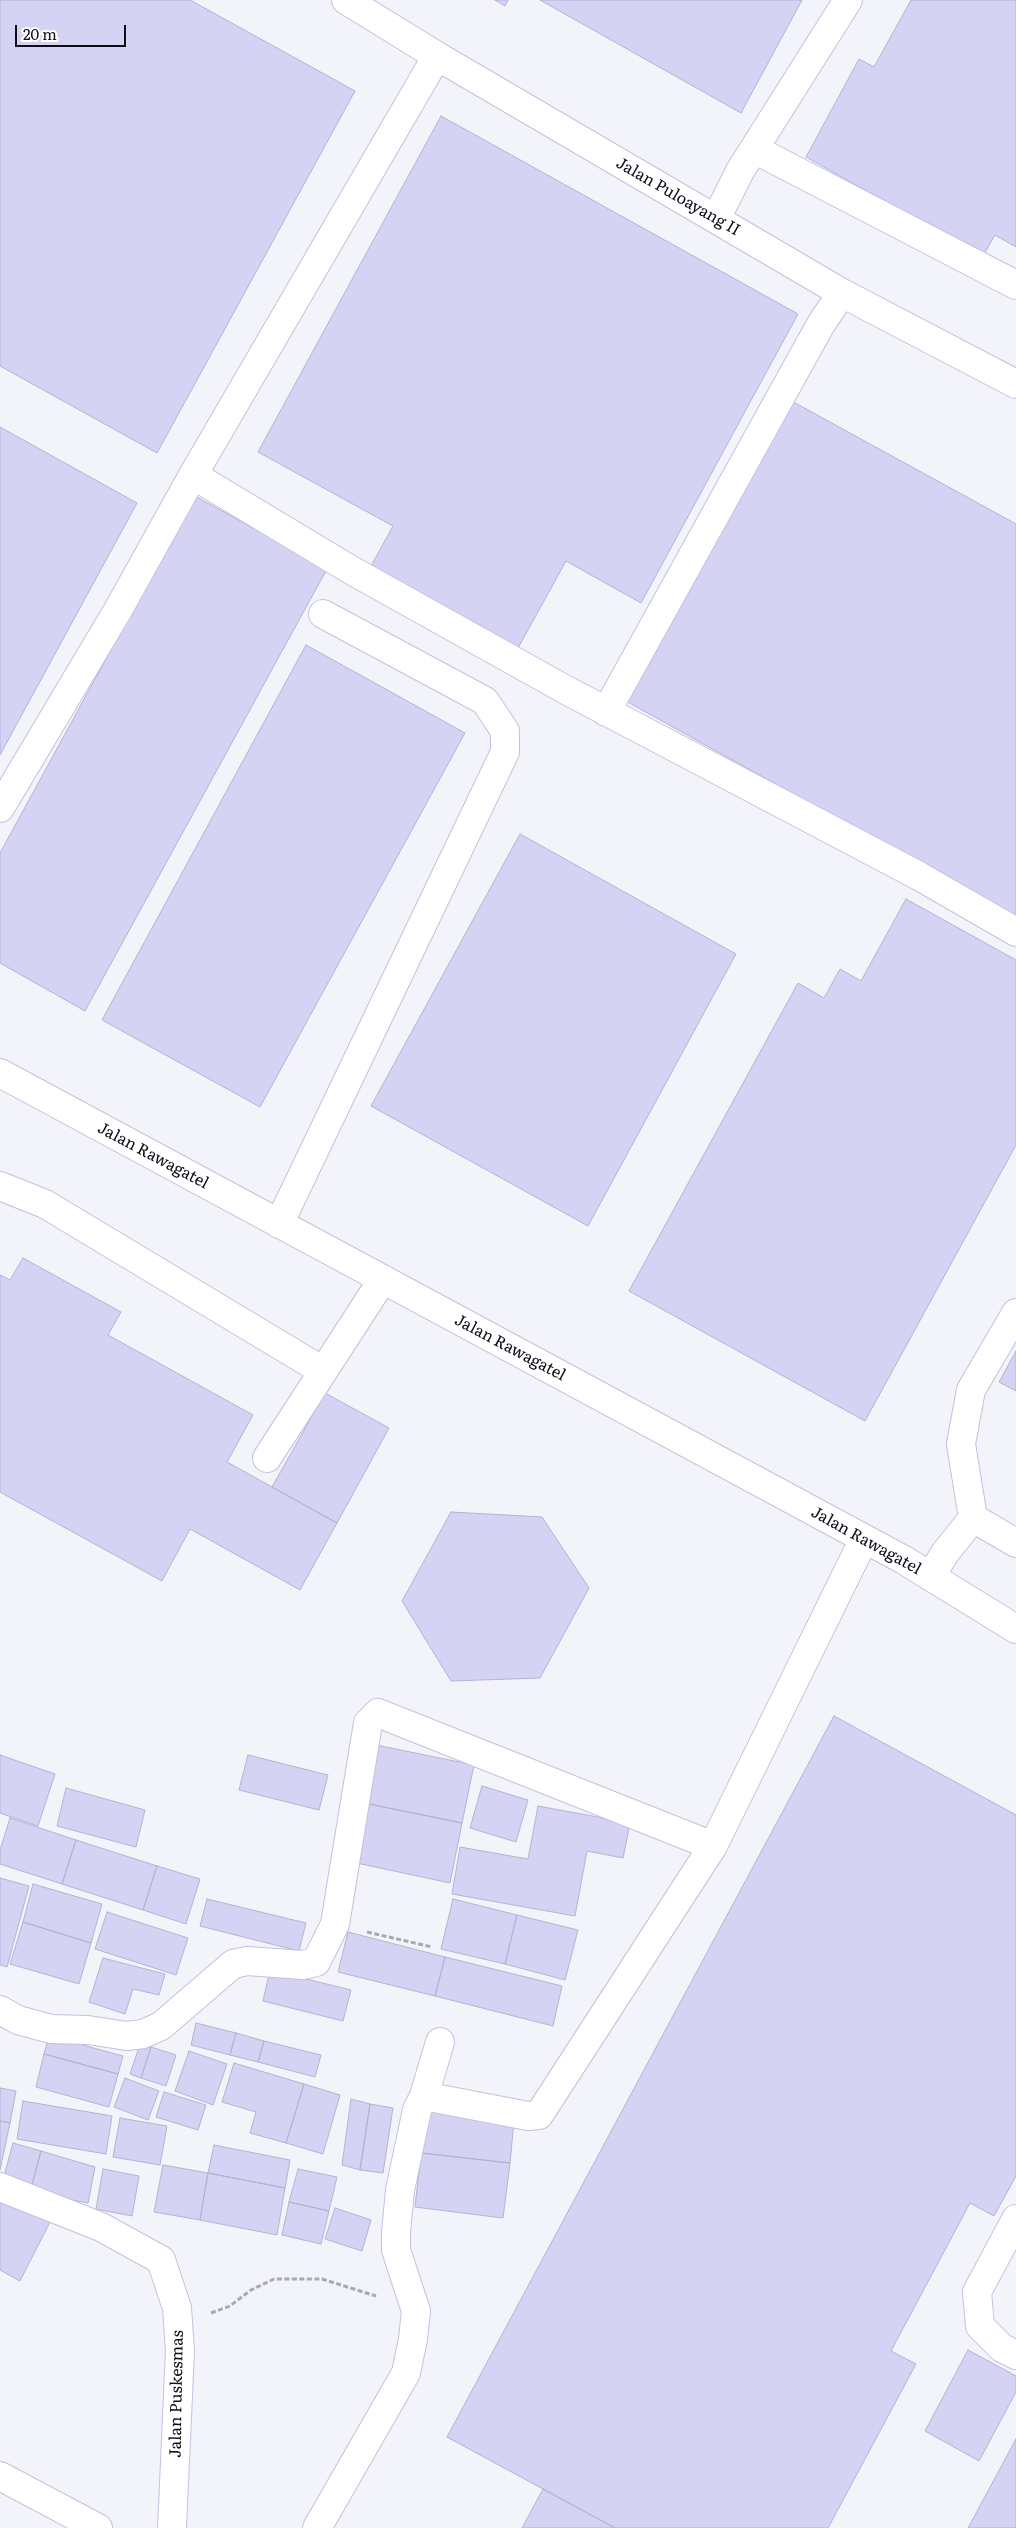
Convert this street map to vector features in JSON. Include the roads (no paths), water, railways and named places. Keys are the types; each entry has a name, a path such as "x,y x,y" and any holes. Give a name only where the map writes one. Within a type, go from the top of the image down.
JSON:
{"street":[{"name":"Jalan Puloayang II","path":"346,0 437,56 842,293 1016,384"},
{"path":"716,219 740,171 848,0"},
{"path":"0,808 118,610 193,475 437,56"},
{"path":"754,149 1016,285"},
{"path":"606,712 821,324 842,293"},
{"path":"193,475 351,570 606,712 919,876 1016,932"},
{"path":"279,1224 505,752 505,730 485,701 323,614"},
{"name":"Jalan Rawagatel","path":"0,1073 864,1539 931,1576 1016,1629"},
{"path":"0,1186 45,1204 323,1371"},
{"path":"266,1458 383,1279"},
{"path":"931,1576 945,1553 972,1518 961,1444 971,1390 1016,1313"},
{"path":"972,1518 1016,1543"},
{"path":"424,2096 528,2116 539,2115 713,1846 864,1539"},
{"path":"0,2010 18,2020 52,2029 88,2030 127,2036 143,2034 162,2026 233,1964 247,1961 303,1965 316,1962 334,1924 368,1723 378,1713 713,1846"},
{"path":"317,2528 406,2373 413,2339 416,2310 396,2250 400,2190 417,2110 424,2096 440,2042"},
{"name":"Jalan Puskesmas","path":"0,2187 101,2227 161,2260 177,2308 180,2351 172,2528"},
{"path":"1016,2219 977,2292 980,2326 1002,2348 1016,2355"},
{"path":"0,2476 98,2528"}]}
